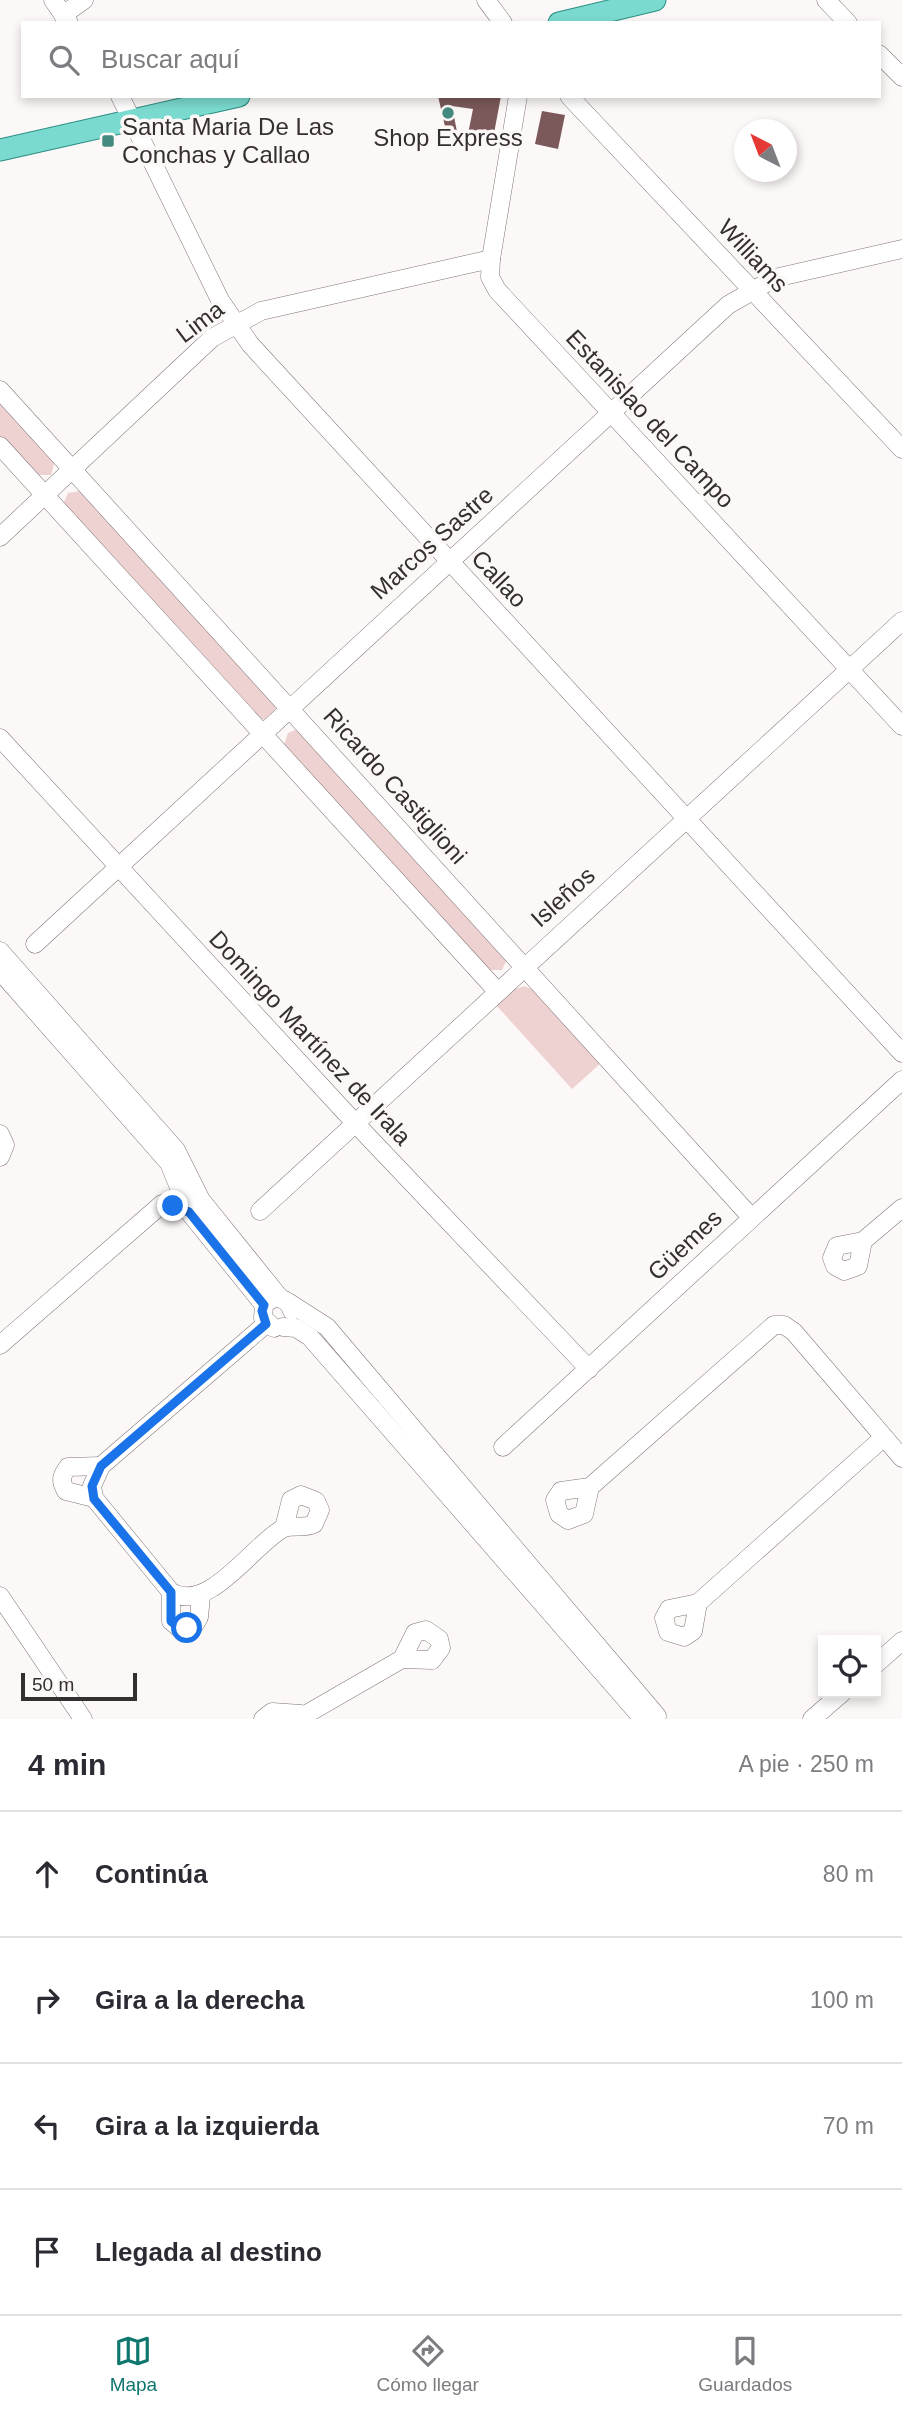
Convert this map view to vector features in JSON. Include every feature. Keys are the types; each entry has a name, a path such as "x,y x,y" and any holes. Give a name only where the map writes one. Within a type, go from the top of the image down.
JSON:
{"main road":[{"path":"567,21 655,0"},
{"path":"0,150 231,98"}],"street":[{"path":"62,12 84,0"},
{"path":"486,0 502,21"},
{"path":"826,0 846,21"},
{"path":"881,56 902,77"},
{"name":"Callao","path":"121,98 220,300 250,344 902,1053"},
{"name":"Estanislao del Campo","path":"518,98 491,259 490,277 496,290 902,726"},
{"name":"Williams","path":"571,98 902,449"},
{"name":"Marcos Sastre","path":"35,944 290,706 728,305 775,278 902,249"},
{"name":"Lima","path":"0,537 212,338 236,324 261,311 491,259"},
{"name":"Ricardo Castiglioni","path":"0,390 290,706 751,1217"},
{"path":"0,446 497,991"},
{"name":"Isleños","path":"260,1211 902,621"},
{"name":"Domingo Martínez de Irala","path":"0,738 356,1124 589,1368"},
{"path":"0,951 176,1150 201,1200 277,1302 327,1327 651,1718"},
{"path":"0,971 169,1163 189,1212 292,1316 274,1325 101,1466 92,1486 94,1499 171,1592 179,1597 201,1596 284,1528"},
{"name":"Güemes","path":"503,1447 902,1080"},
{"path":"0,1134 5,1145 0,1157"},
{"path":"0,1362 0,1346 162,1204 168,1191 169,1163"},
{"path":"162,1204 189,1212"},
{"path":"863,1241 902,1208"},
{"path":"277,1302 262,1311 274,1325 296,1328 310,1337 651,1718"},
{"path":"590,1487 762,1332 774,1325 784,1325 794,1332 902,1458"},
{"path":"698,1603 883,1438"},
{"path":"94,1499 66,1491 61,1483 62,1474 68,1467 101,1466"},
{"path":"171,1592 171,1621 178,1627 195,1624 199,1618 201,1596"},
{"path":"0,1596 83,1719"},
{"path":"881,1660 902,1641"},
{"path":"263,1719 272,1712 299,1716 402,1658"},
{"path":"812,1719 836,1698"}],"shaded area":[{"path":"0,402 50,457 54,464 51,475 35,475 0,438"},
{"path":"80,491 276,704 274,716 269,720 258,719 63,504 68,493"},
{"path":"300,730 507,959 502,970 485,970 284,745 288,733"},
{"path":"524,986 534,990 601,1063 572,1089 496,1005 513,990"}],"building":[{"path":"438,98 501,98 492,144 467,139 473,109 452,106 459,142 449,144"},
{"path":"542,111 565,115 558,149 535,144"}],"place":[{"name":"Shop Express","path":"448,113"},
{"name":"Santa Maria De Las Conchas y Callao","path":"108,141"}],"route":[{"path":"173,1206 189,1212 204,1235 264,1305 262,1311 266,1324 101,1466 94,1475 92,1486 94,1499 171,1592 171,1621 178,1627 187,1628"}]}
